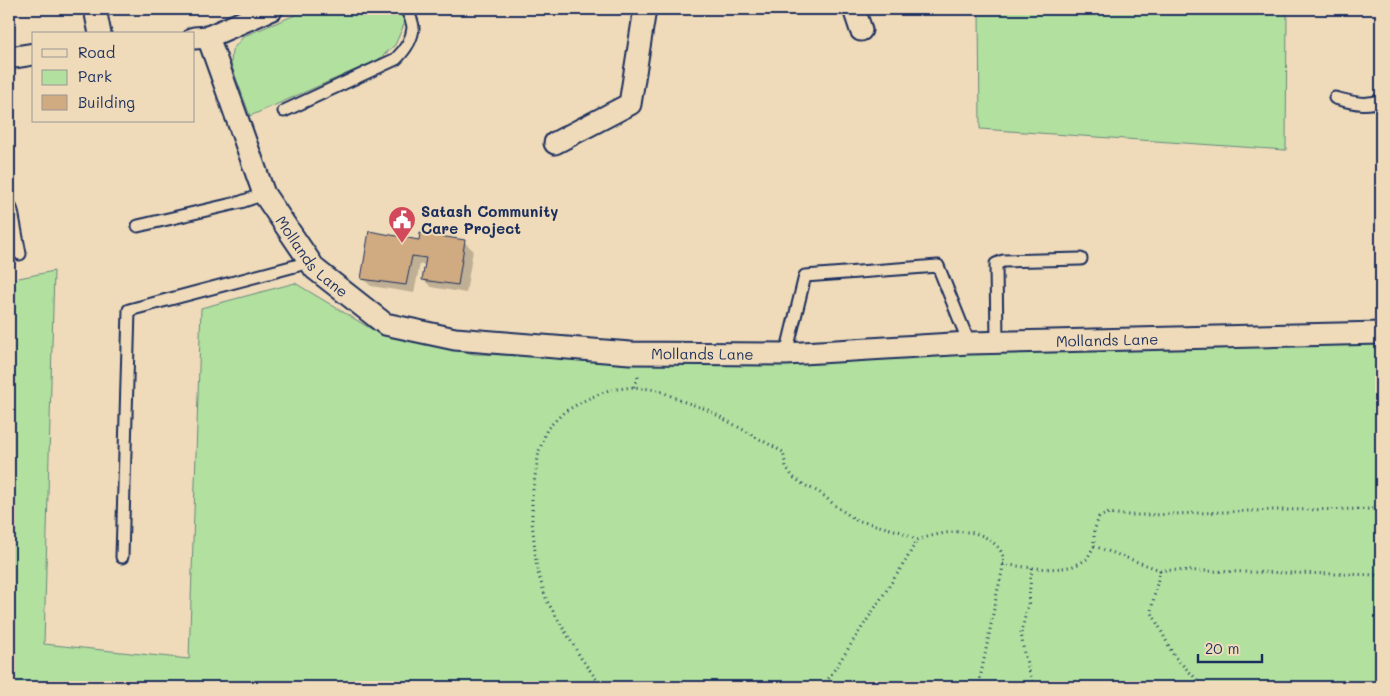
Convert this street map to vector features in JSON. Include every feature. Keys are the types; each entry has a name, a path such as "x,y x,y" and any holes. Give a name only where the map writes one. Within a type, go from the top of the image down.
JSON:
{"street":[{"path":"95,9 100,32"},
{"path":"201,38 272,9"},
{"path":"555,143 630,104 645,9"},
{"path":"854,9 861,30"},
{"name":"Mollands Lane","path":"201,38 264,194 315,269 385,324 455,339 630,353 786,354 997,342 1381,334"},
{"path":"9,58 32,54"}],"lane":[{"path":"284,111 396,59 406,47 413,27 406,9"},
{"path":"1335,98 1368,104 1381,100"},
{"path":"138,226 241,202 264,194"},
{"path":"9,204 20,254"},
{"path":"997,342 996,264 1003,260 1082,259"},
{"path":"122,557 129,310 310,262"},
{"path":"786,354 805,276 938,266 969,343"}],"path":[{"path":"602,687 581,658 546,602 537,570 532,521 532,496 539,451 547,429 564,412 587,398 609,390 634,387 658,390 706,410 783,452 786,467 793,477 819,492 836,507 856,520 902,532 917,540"},
{"path":"1003,564 1032,568 1070,567 1087,560 1094,546 1094,531 1099,517 1109,513 1149,515 1275,510 1381,509"},
{"path":"823,687 905,562 917,540 934,534 950,532 972,532 986,537 998,546 1003,556 978,687"},
{"path":"1094,546 1160,570 1381,576"},
{"path":"1032,568 1028,605 1021,632 1024,653 1034,687"},
{"path":"1160,570 1152,611 1174,656 1204,687"}],"green space":[{"path":"310,9 398,9 405,22 395,45 378,60 250,116 231,64 232,50 244,36"},
{"path":"979,9 1287,9 1286,150 980,129"},
{"path":"54,271 44,644 189,659 201,308 295,283 373,330 474,354 543,356 1381,343 1381,687 9,687 9,280"}],"building":[{"path":"369,231 419,240 420,233 465,240 458,285 422,280 426,258 412,256 406,285 361,279"}],"place":[{"name":"Satash Community Care Project","path":"402,244"}]}
